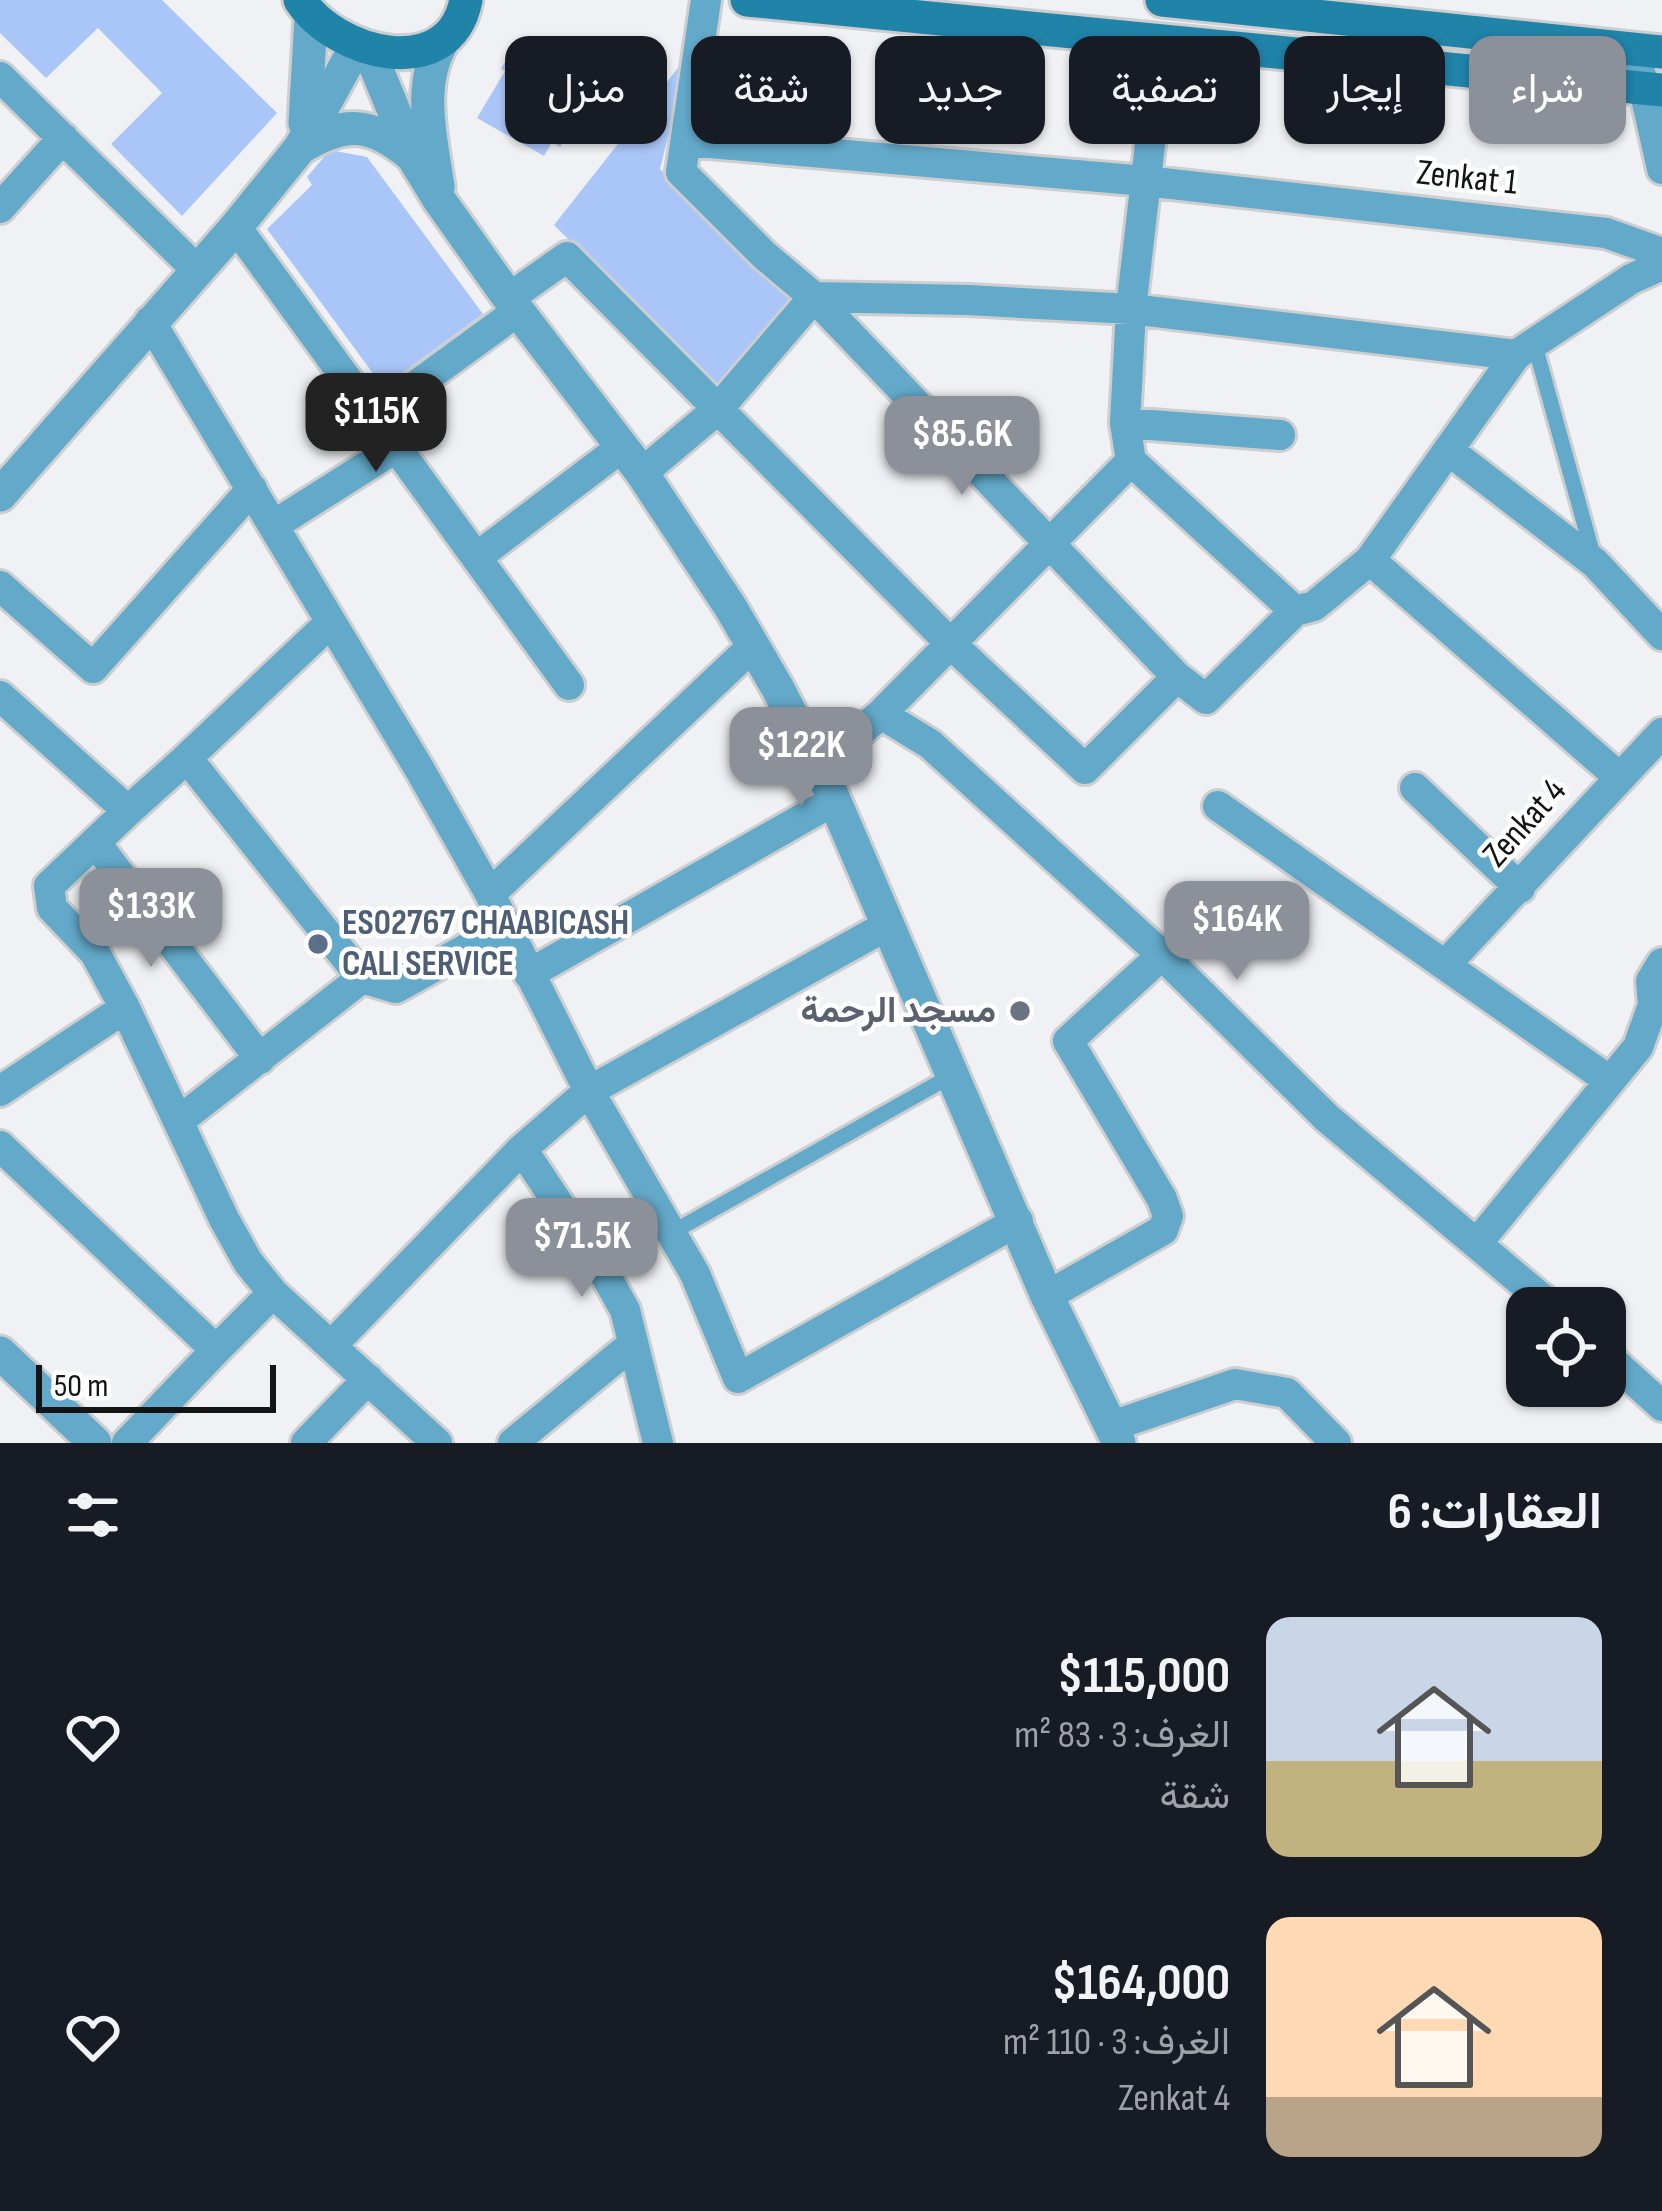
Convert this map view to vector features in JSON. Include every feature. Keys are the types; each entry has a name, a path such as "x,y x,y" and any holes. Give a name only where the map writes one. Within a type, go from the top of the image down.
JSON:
{"main road":[{"path":"303,4 328,31 363,46 409,54 484,0"},
{"path":"746,0 1111,36"},
{"path":"1162,0 1648,50"},
{"path":"1260,50 1653,88"}],"street":[{"path":"706,0 681,172 764,255 814,297 1178,677 1206,699 1295,611 1314,606 1370,560 1525,348 1631,279 1662,266"},
{"path":"300,148 310,83 303,4"},
{"path":"440,201 427,105 433,57 456,21"},
{"path":"1,492 236,227 300,148 363,46"},
{"path":"363,46 413,157 440,201 632,460 753,646 835,800 1047,1296 1115,1434 1235,1384 1287,1393 1336,1443"},
{"path":"1648,50 1662,169"},
{"path":"0,77 197,270"},
{"path":"300,148 327,131 359,129 389,137 413,157"},
{"path":"0,208 63,138"},
{"name":"Zenkat 1","path":"686,141 1145,181 1606,233 1662,253"},
{"path":"1149,144 1131,309 1125,423 1131,461 1295,611"},
{"path":"236,227 569,685"},
{"path":"374,416 567,256 951,644 1085,769 1178,677"},
{"path":"814,297 1131,309 1525,348"},
{"path":"477,557 718,409 814,297"},
{"path":"150,321 490,894 590,1091 695,1274 738,1378 1018,1221"},
{"path":"1125,423 1280,435"},
{"path":"274,525 397,447"},
{"path":"1448,450 1595,563 1662,634"},
{"path":"818,767 881,714 1131,461"},
{"path":"0,586 93,668 252,489"},
{"path":"1370,560 1619,777"},
{"path":"331,622 49,886 48,898 95,953 248,1262 273,1293 435,1442"},
{"path":"490,894 753,646"},
{"path":"0,696 128,811"},
{"path":"881,714 930,744 1162,956 1327,1118 1529,1287"},
{"name":"Zenkat 4","path":"1446,964 1662,734"},
{"path":"187,758 362,979 396,988 507,926"},
{"path":"1415,788 1520,887"},
{"path":"529,974 835,800"},
{"path":"1218,806 1610,1081"},
{"path":"95,842 260,1059"},
{"path":"331,1346 522,1149 590,1091 888,925"},
{"path":"1047,1296 1163,1230 1168,1216 1068,1041 1162,956"},
{"path":"1478,1242 1639,1047 1658,978"},
{"path":"180,1120 362,979"},
{"path":"0,1091 125,1008"},
{"path":"0,1146 216,1350"},
{"path":"522,1149 625,1310 658,1443"},
{"path":"127,1443 273,1293"},
{"path":"513,1443 633,1344"},
{"path":"0,1353 95,1443"},
{"path":"1626,1369 1656,1390"},
{"path":"306,1443 368,1379"}],"lane":[{"path":"1525,348 1595,563"},
{"path":"671,1233 952,1075"}],"building":[{"path":"0,0 162,0 277,113 182,216 111,144 162,93 98,28 46,78 0,33"},
{"path":"678,68 684,73 667,141 667,82"},
{"path":"505,71 505,134 477,118"},
{"path":"523,144 551,144 544,156"},
{"path":"618,144 666,144 660,169 796,306 717,388 554,225"},
{"path":"330,150 367,157 483,314 383,387 267,229 312,185 307,177"}],"place":[{"name":"ES02767 CHAABICASH CALI SERVICE","path":"318,944"},
{"name":"مسجد الرحمة","path":"1020,1011"}]}
